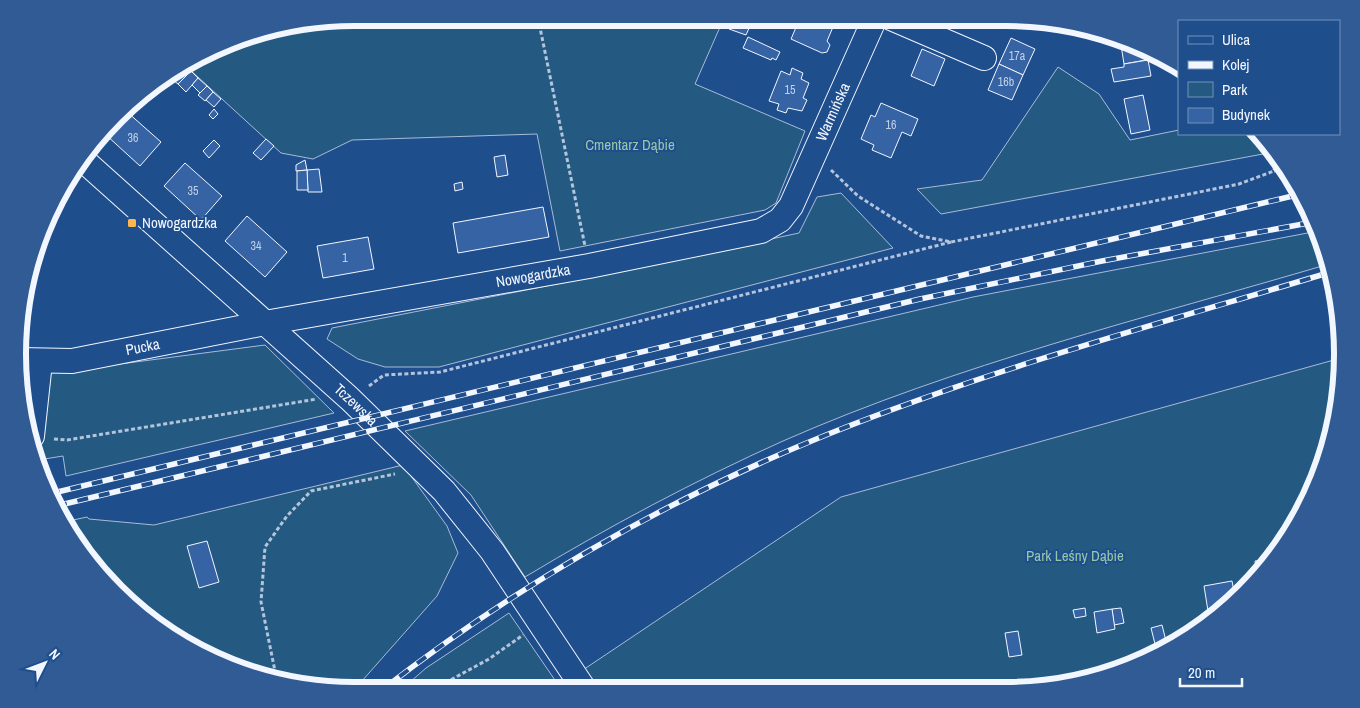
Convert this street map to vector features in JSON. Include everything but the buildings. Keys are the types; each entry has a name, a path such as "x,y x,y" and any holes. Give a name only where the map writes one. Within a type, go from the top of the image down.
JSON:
{"street":[{"name":"Warmińska","path":"791,206 871,26"},
{"path":"910,26 984,58"},
{"name":"Tczewska","path":"87,164 350,399 423,469 465,515 579,682"},
{"name":"Nowogardzka","path":"265,323 589,266 762,231 780,220 791,206"},
{"name":"Pucka","path":"30,361 72,361 265,323"},
{"path":"30,361 32,413"}],"path":[{"path":"540,26 589,266"},
{"path":"814,154 858,196 922,236 951,242"},
{"path":"1274,171 1275,166"},
{"path":"37,436 67,440 311,399 350,399 384,375 440,372 951,242 1239,184 1278,170"},
{"path":"275,672 261,602 265,547 287,516 311,491 423,469"},
{"path":"448,682 489,659 540,624"}],"green space":[{"name":"Cmentarz Dąbie","path":"354,26 720,26 695,84 805,131 776,203 765,210 560,251 537,134 352,140 313,159 281,153 190,70 229,51 269,37 311,29"},
{"path":"1058,67 1099,94 1130,140 1178,130 1178,135 1249,135 1264,152 1263,154 941,214 917,189 982,180"},
{"path":"841,193 893,248 439,367 385,367 358,359 327,339 332,328 623,271 799,233 817,197"},
{"path":"1310,232 1322,266 1122,323 984,365 916,388 849,414 783,441 684,488 588,540 525,577 471,495 405,431 973,297"},
{"path":"265,345 334,413 66,476 63,456 44,459 37,439 29,397 27,372 59,372"},
{"name":"Park Leśny Dąbie","path":"1334,360 1331,397 1323,439 1300,499 1279,536 1238,586 1206,614 1170,638 1131,657 1091,671 1049,679 1006,682 565,682 841,497"},
{"path":"403,465 447,526 458,553 437,596 361,682 311,679 269,671 229,657 172,627 122,586 94,554 71,520 87,517 89,519 154,525"},
{"name":"Park Leśny Dąbie","path":"509,613 556,682 410,682 426,668"}],"railway":[{"path":"57,492 1293,196"},
{"path":"63,504 920,299 1102,261 1306,223"},
{"path":"393,682 486,615 595,547 709,487 767,460 826,435 950,389 1077,348 1324,274"}],"place":[{"name":"Nowogardzka","path":"132,223"}]}
